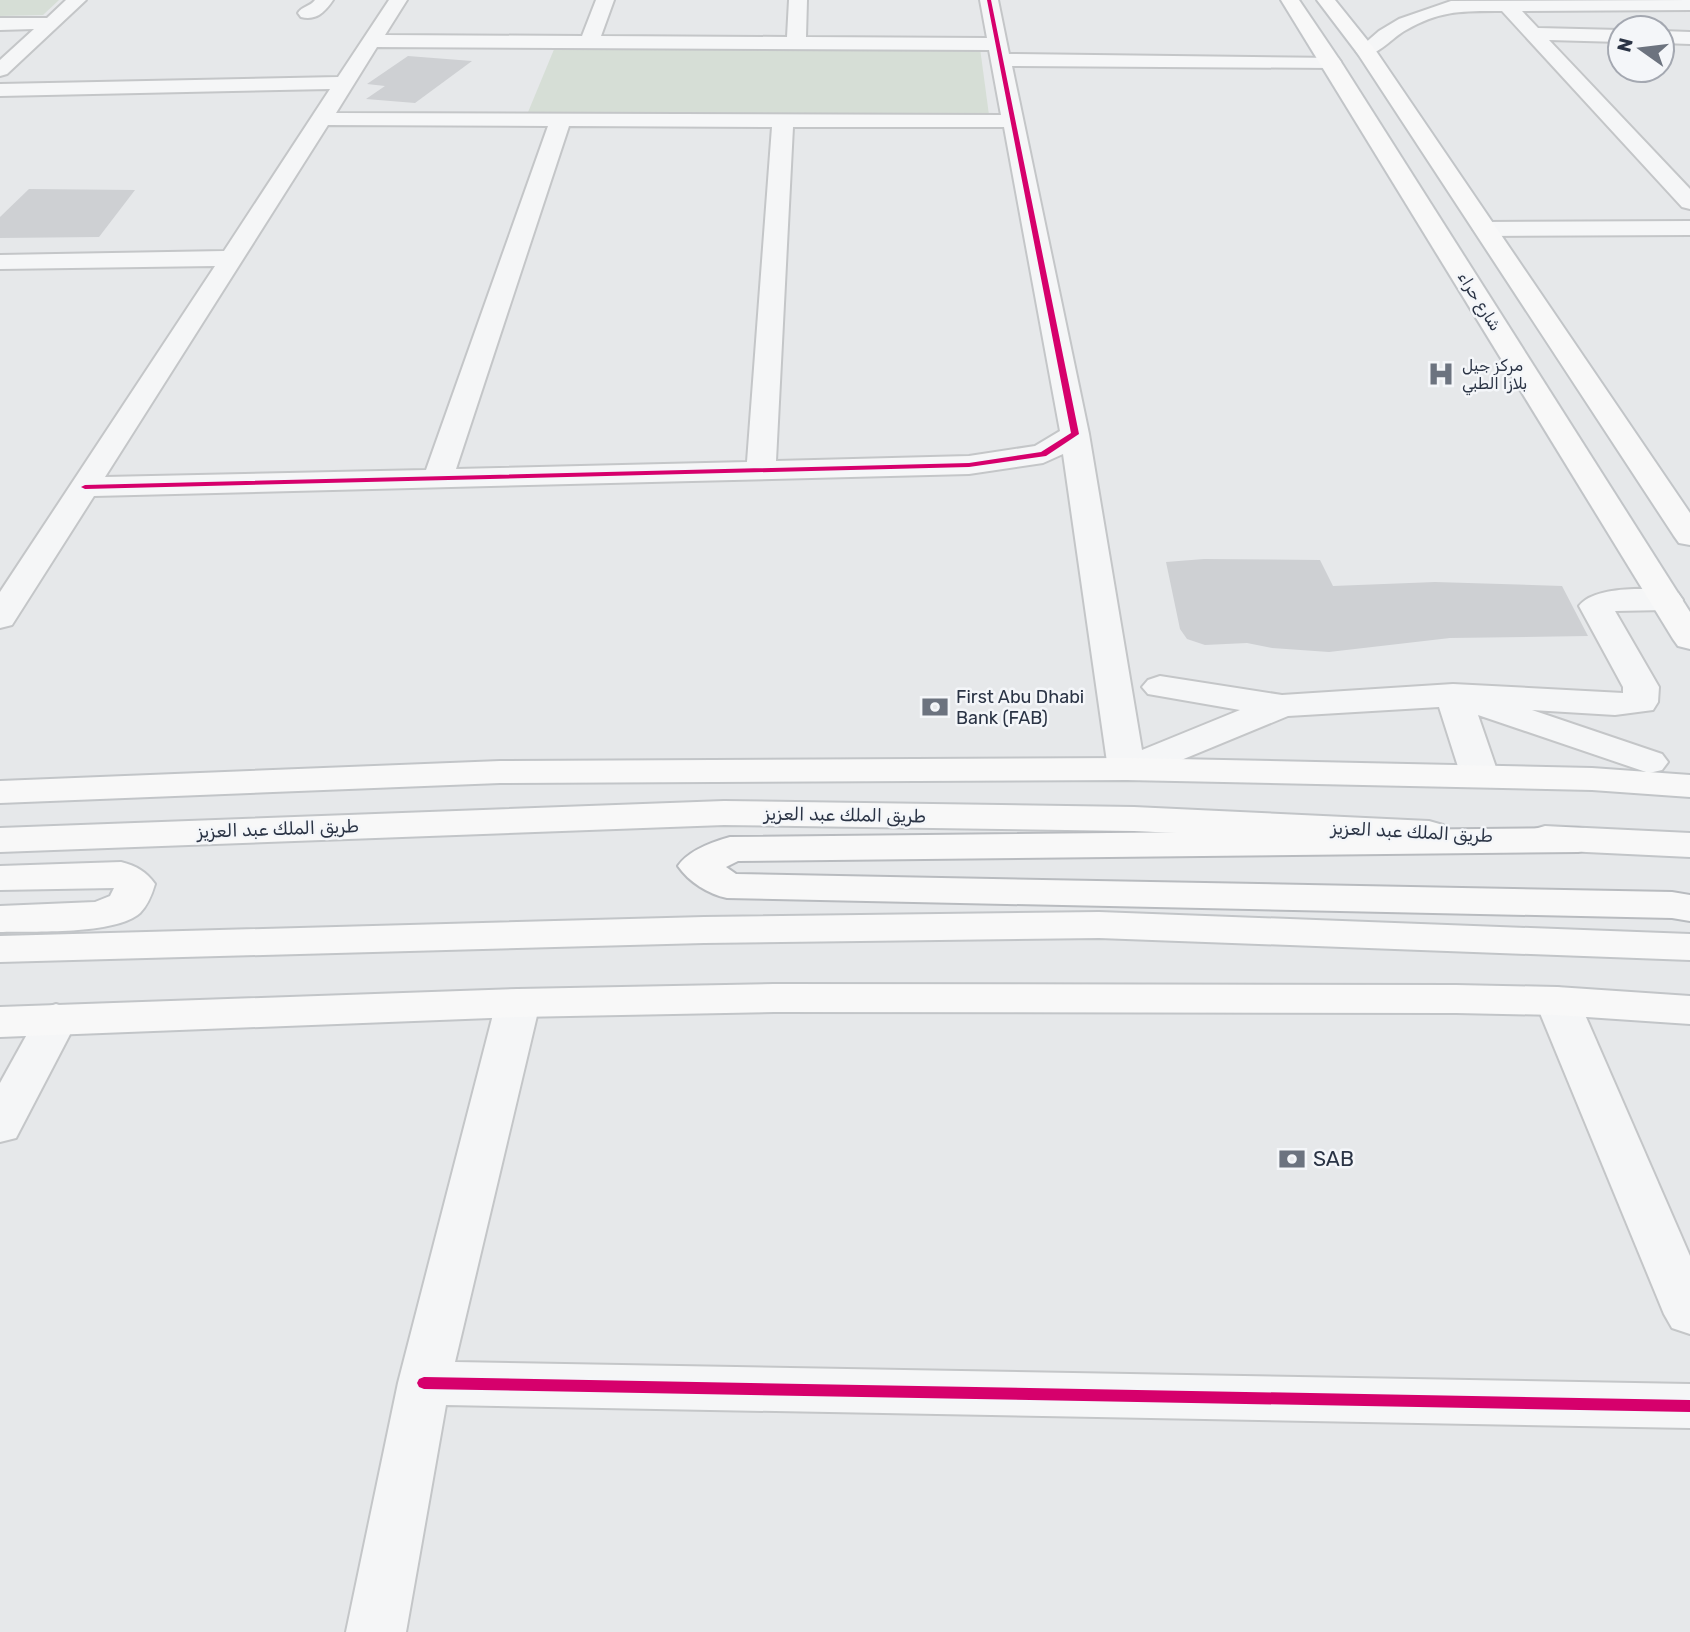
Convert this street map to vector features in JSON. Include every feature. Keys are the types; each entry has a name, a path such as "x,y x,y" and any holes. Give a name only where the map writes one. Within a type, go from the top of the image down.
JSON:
{"main road":[{"name":"شارع حراء","path":"1290,0 1372,127 1690,639"},
{"path":"1326,0 1366,51 1690,536"},
{"path":"1372,127 1416,126"},
{"path":"0,792 500,772 1127,769 1592,779 1690,786"},
{"path":"1592,779 1690,775"},
{"name":"طريق الملك عبد العزيز","path":"0,840 724,813 1134,819 1690,845"},
{"path":"1578,840 730,849 698,866 727,886 1658,904 1690,908"},
{"path":"0,878 121,874 135,884 130,898 123,906 102,915 0,919"},
{"path":"0,949 704,930 1099,925 1690,947"},
{"path":"0,1022 518,1003 774,998 1557,1001 1690,1010"}],"street":[{"path":"0,70 77,0"},
{"path":"307,13 318,9 324,0"},
{"path":"0,618 398,0"},
{"path":"589,42 605,0"},
{"path":"796,43 798,0"},
{"path":"989,0 1075,434 1127,769 1282,706"},
{"path":"1505,4 1690,202"},
{"path":"1366,51 1383,35 1419,15 1451,6 1690,5"},
{"path":"0,24 51,23"},
{"path":"1533,34 1606,36"},
{"path":"372,41 796,43 1331,62"},
{"path":"0,90 345,83"},
{"path":"321,119 1013,121"},
{"path":"438,478 561,120"},
{"path":"761,471 783,121"},
{"path":"1485,229 1690,228"},
{"path":"0,262 232,258"},
{"path":"85,487 969,466 1043,454 1075,434"},
{"path":"1160,687 1282,706 1453,695 1615,704 1640,702 1641,687 1596,606 1606,601 1666,600"},
{"path":"1453,695 1649,762"},
{"path":"1453,695 1480,776"},
{"path":"1557,1001 1690,1314"},
{"path":"376,1632 424,1383 518,1003"},
{"path":"0,1126 56,1019"},
{"path":"424,1383 1690,1406"}],"shaded area":[{"path":"0,0 59,0 43,15 0,16"},
{"path":"555,47 980,48 989,115 526,117"}],"building":[{"path":"408,56 472,61 415,103 366,99 385,86 367,84"},
{"path":"29,189 135,190 99,237 0,238 0,217"},
{"path":"1204,559 1320,560 1333,586 1435,582 1562,586 1588,636 1450,638 1329,652 1272,648 1247,643 1205,645 1187,639 1180,629 1166,562"}],"cycle path":[{"path":"85,487 969,465 1043,454 1075,434 989,0"},
{"path":"424,1383 1690,1406"}],"place":[{"name":"مركز جيل بلازا الطبي","path":"1441,374"},
{"name":"First Abu Dhabi Bank (FAB)","path":"935,707"},
{"name":"SAB","path":"1292,1159"}]}
